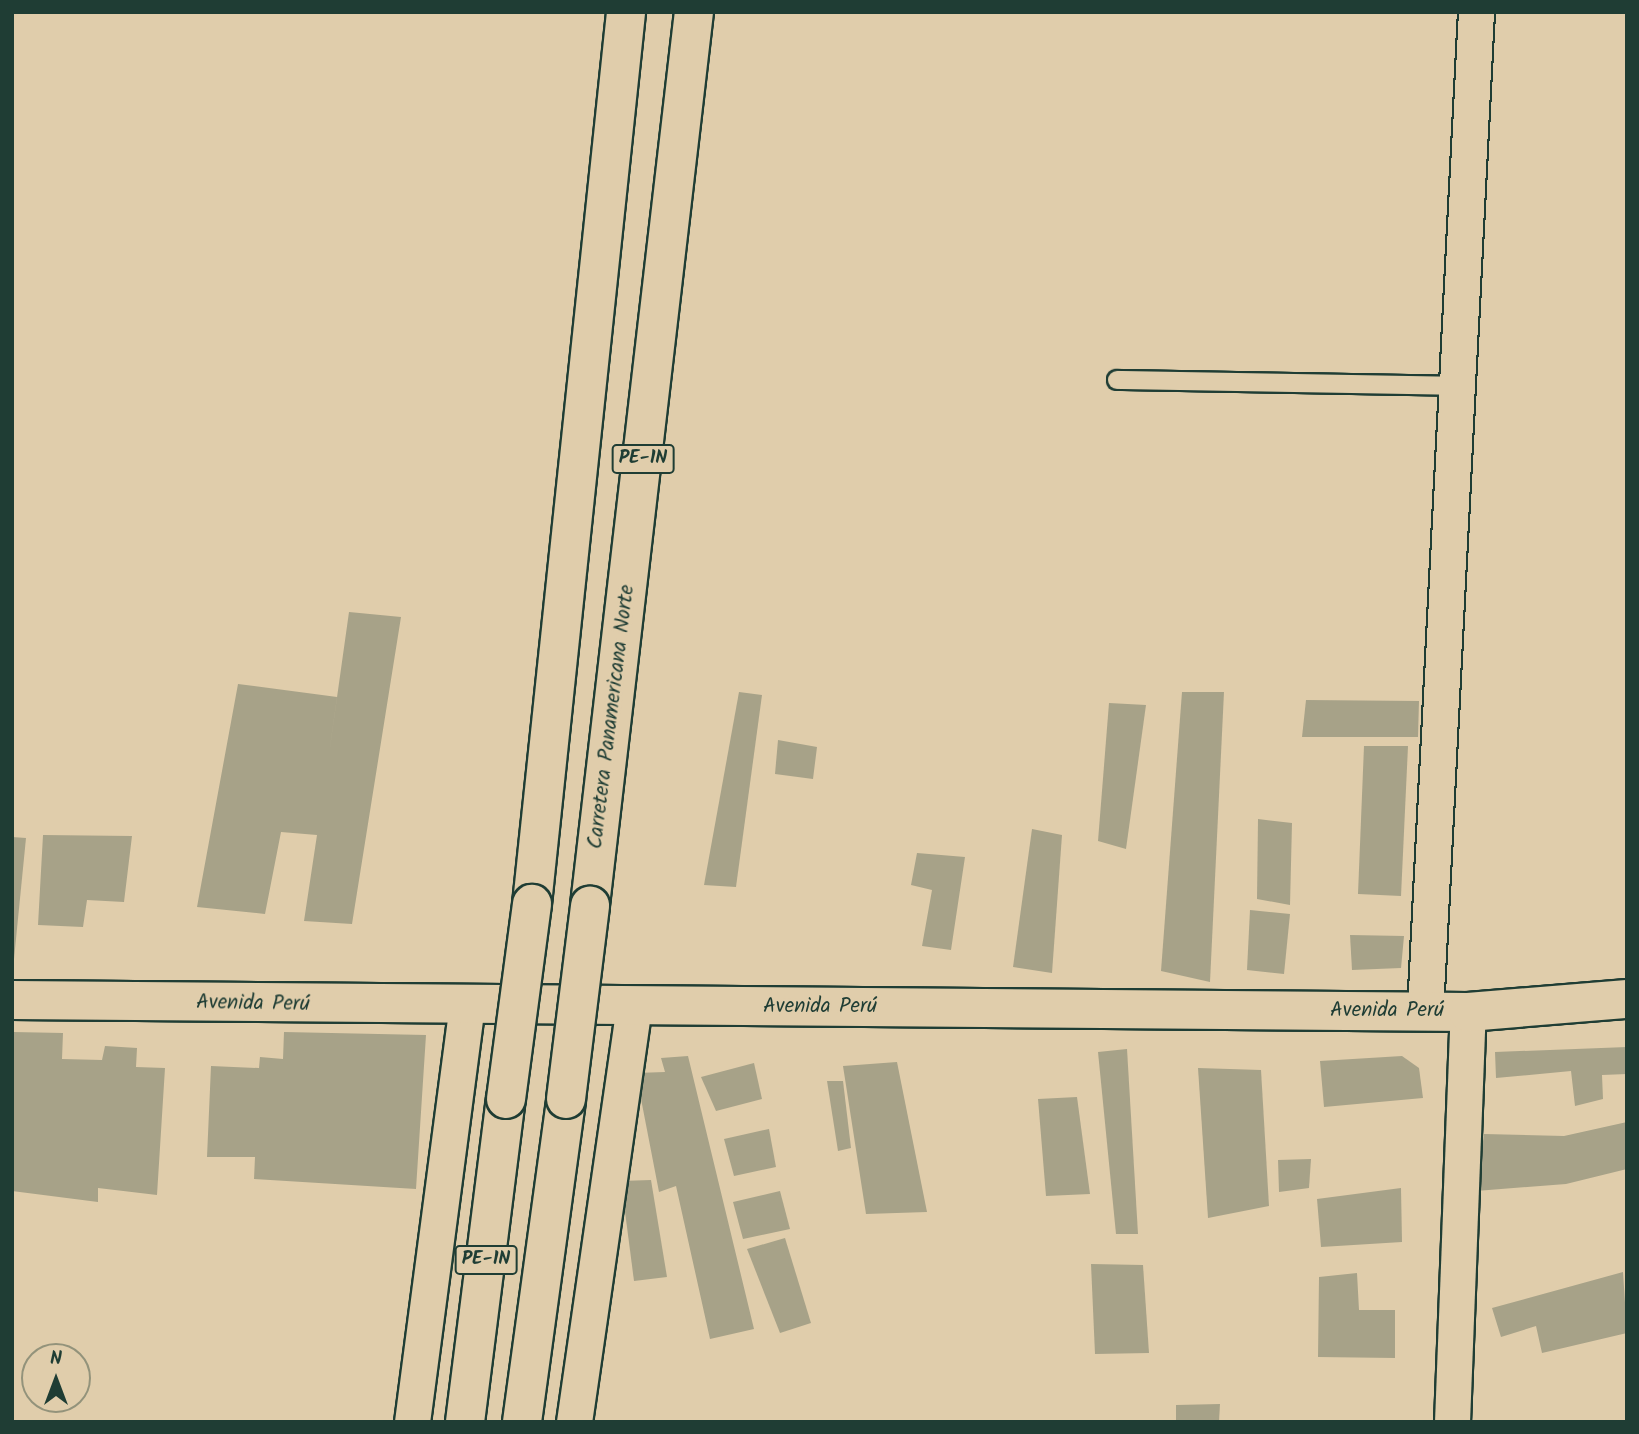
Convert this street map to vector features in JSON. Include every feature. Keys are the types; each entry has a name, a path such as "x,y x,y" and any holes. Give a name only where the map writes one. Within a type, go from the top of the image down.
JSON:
{"main road":[{"name":"PE-1N","path":"465,1422 532,904 626,12"},
{"name":"Carretera Panamericana Norte","path":"522,1422 590,905 694,12"},
{"name":"Avenida Perú","path":"12,1000 467,1007 1468,1012 1627,999"}],"street":[{"path":"1425,1011 1476,12"},
{"path":"574,1422 634,1006"},
{"path":"412,1422 467,1007"},
{"path":"1452,1422 1468,1012"}],"lane":[{"path":"1117,380 1458,386"}],"building":[{"path":"349,612 401,617 352,924 304,921 317,835 281,832 265,914 197,907 238,684 337,697 323,797"},
{"path":"739,692 762,695 736,887 704,885"},
{"path":"1182,692 1224,692 1210,982 1161,971"},
{"path":"1306,700 1419,701 1418,737 1302,737"},
{"path":"1109,703 1146,705 1126,849 1098,841"},
{"path":"778,740 817,747 813,779 775,774"},
{"path":"1364,746 1408,746 1401,896 1358,894"},
{"path":"1258,819 1292,823 1290,905 1257,899"},
{"path":"1032,829 1062,835 1052,973 1013,967"},
{"path":"43,835 132,836 124,902 87,900 83,927 38,925"},
{"path":"12,837 26,838 14,959 12,959"},
{"path":"917,853 965,857 951,950 922,946 932,890 911,885"},
{"path":"1250,910 1290,914 1284,974 1247,970"},
{"path":"1350,935 1404,936 1401,968 1352,970"},
{"path":"13,1032 63,1033 62,1059 102,1060 105,1046 137,1048 136,1067 165,1068 157,1195 98,1188 98,1202 12,1191"},
{"path":"284,1032 426,1035 416,1189 254,1179 255,1157 207,1157 211,1066 259,1068 260,1057 283,1059"},
{"path":"1627,1047 1627,1074 1602,1075 1603,1099 1575,1106 1571,1071 1496,1078 1495,1052"},
{"path":"1127,1049 1138,1234 1116,1234 1098,1052"},
{"path":"688,1056 754,1329 710,1339 676,1186 659,1192 636,1073 665,1072 661,1058"},
{"path":"1402,1056 1419,1068 1423,1098 1324,1107 1320,1061"},
{"path":"897,1062 927,1212 866,1214 843,1066"},
{"path":"754,1063 762,1099 716,1111 701,1077"},
{"path":"1198,1068 1261,1070 1269,1206 1208,1218"},
{"path":"827,1081 843,1081 851,1148 838,1151"},
{"path":"1077,1097 1090,1194 1046,1196 1038,1099"},
{"path":"1627,1122 1627,1169 1566,1184 1476,1191 1484,1134 1564,1136"},
{"path":"769,1129 776,1167 734,1176 724,1139"},
{"path":"1311,1159 1309,1188 1279,1192 1278,1160"},
{"path":"651,1180 667,1277 634,1281 621,1181"},
{"path":"1401,1188 1402,1242 1321,1247 1317,1199"},
{"path":"780,1191 790,1229 743,1239 733,1202"},
{"path":"785,1238 811,1323 780,1333 747,1249"},
{"path":"1091,1264 1143,1265 1149,1353 1095,1354"},
{"path":"1623,1272 1627,1333 1542,1353 1536,1326 1501,1337 1492,1308"},
{"path":"1357,1273 1359,1310 1395,1310 1395,1358 1318,1357 1319,1277"},
{"path":"1220,1404 1219,1422 1176,1422 1176,1405"}]}
